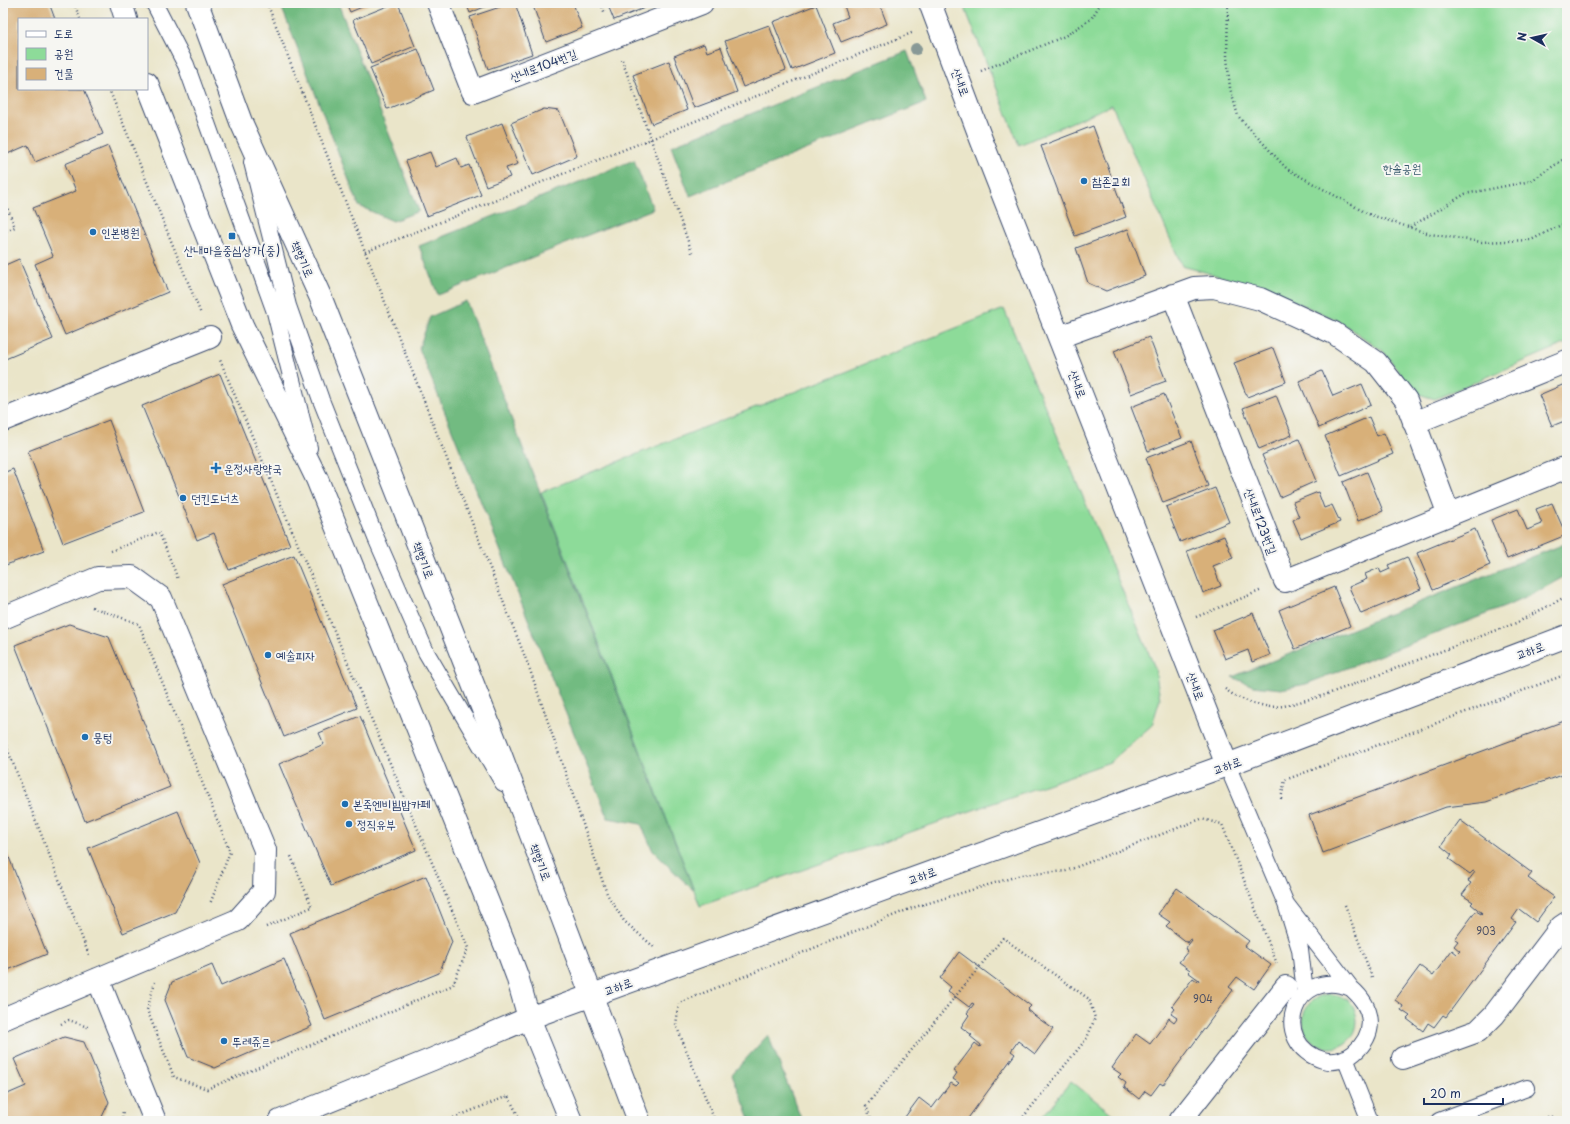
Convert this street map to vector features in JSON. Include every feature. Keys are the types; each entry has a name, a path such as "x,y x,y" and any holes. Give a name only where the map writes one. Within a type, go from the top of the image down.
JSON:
{"street":[{"path":"121,3 126,18"},
{"name":"책향기로","path":"196,3 241,122 320,296 524,819 639,1121"},
{"name":"산내로104번길","path":"438,3 473,92 702,3"},
{"name":"산내로","path":"930,3 984,146 1227,765"},
{"path":"148,86 242,325 317,479 508,952 517,976 529,1018 571,1121"},
{"path":"1060,337 1194,288 1214,287 1260,299 1334,333 1376,362 1406,400 1449,515"},
{"name":"산내로123번길","path":"1173,295 1285,582"},
{"path":"3,420 210,338"},
{"path":"1414,423 1567,361"},
{"path":"1285,582 1567,467"},
{"path":"3,618 98,578 132,577 161,598 266,850 264,890 238,920 3,1019"},
{"name":"교하로","path":"280,1121 529,1018 1227,765 1567,636"},
{"path":"1403,1058 1478,1031 1494,1015 1561,927 1567,924"},
{"path":"98,979 155,1121"},
{"path":"1180,1121 1296,990"}],"lane":[{"path":"154,3 186,65 275,312 317,479"},
{"path":"241,122 288,306 321,400 376,538 426,652 524,819"},
{"path":"1227,765 1286,904 1300,949 1296,990 1297,1002 1293,1013 1292,1025 1295,1037 1303,1049 1314,1057 1326,1061 1340,1060 1353,1054 1362,1045 1368,1033 1370,1019 1367,1006 1360,996 1351,988 1286,904"},
{"path":"1296,990 1328,983 1340,983 1351,988"},
{"path":"1345,1058 1370,1121"},
{"path":"1439,1121 1527,1088"}],"path":[{"path":"74,3 80,18"},
{"path":"267,3 529,667 607,894 624,920 656,948"},
{"path":"601,3 693,255"},
{"path":"960,80 1065,36 1091,19 1101,3"},
{"path":"1228,3 1227,57 1230,88 1238,116 1286,169 1368,214 1430,234 1482,242 1531,240 1567,222"},
{"path":"365,252 651,139 938,23"},
{"path":"109,90 210,338 468,948 453,985 207,1089 174,1077 147,1010 157,976"},
{"path":"1410,227 1465,194 1531,181 1567,157"},
{"path":"3,198 15,227 3,232"},
{"path":"109,552 159,532 180,583"},
{"path":"1190,619 1285,582"},
{"path":"1222,687 1235,696 1252,703 1270,707 1284,706 1325,695 1516,623 1567,596"},
{"path":"89,606 139,624 230,852 209,907"},
{"path":"1281,799 1285,780 1567,674"},
{"path":"3,738 89,955 96,952"},
{"path":"715,1121 676,1025 679,1003 912,908 1021,875 1066,871 1201,819 1222,824 1296,990"},
{"path":"263,929 312,907 288,848"},
{"path":"872,1121 866,1106 1003,938 1089,999 1095,1018 1087,1038 1020,1121"},
{"path":"55,1026 69,1020 97,1031"},
{"path":"446,1121 508,1096 521,1121"},
{"path":"122,1121 123,1106"},
{"path":"1536,1121 1551,1116 1558,1121"}],"green space":[{"path":"280,3 338,3 419,211 393,221 359,206"},
{"name":"한솔공원","path":"963,3 1567,3 1567,343 1435,399 1415,393 1383,351 1339,321 1267,289 1182,266 1112,105 1019,145"},
{"path":"907,51 926,102 690,196 671,146"},
{"path":"634,160 653,209 438,295 419,246"},
{"path":"466,301 694,891 653,851 641,824 608,818 419,348 430,317"},
{"path":"1004,309 1155,668 1160,699 1152,725 1110,762 700,906 541,492"},
{"path":"1567,543 1567,575 1535,593 1507,606 1306,684 1281,689 1253,686 1232,677"},
{"path":"1325,994 1335,994 1345,998 1353,1006 1357,1016 1357,1026 1353,1036 1345,1044 1335,1048 1325,1048 1315,1044 1307,1036 1303,1026 1303,1016 1307,1006 1315,998"},
{"path":"768,1035 802,1121 751,1121 732,1074"},
{"path":"1071,1081 1121,1121 1039,1121"}],"building":[{"path":"3,3 49,3 55,18 18,18 18,90 84,90 103,134 35,162 28,145 5,155 3,150"},
{"path":"346,3 372,3 350,12"},
{"path":"398,3 415,46 371,64 353,20"},
{"path":"466,3 494,3 470,13"},
{"path":"515,3 532,54 488,69 470,17"},
{"path":"532,3 573,3 582,28 546,42"},
{"path":"607,3 657,3 614,20"},
{"path":"843,3 879,3 887,24 841,42 833,23 848,17"},
{"path":"816,5 835,53 792,70 773,22"},
{"path":"769,25 786,70 743,87 725,41"},
{"path":"704,44 707,52 721,47 737,92 694,108 674,56"},
{"path":"418,49 434,90 387,109 370,68"},
{"path":"669,61 687,110 652,124 633,75"},
{"path":"544,109 559,111 577,156 533,175 511,123"},
{"path":"502,123 518,164 506,168 510,177 486,186 467,137"},
{"name":"참존교회","path":"1093,126 1126,217 1075,236 1041,146"},
{"name":"인본병원","path":"108,146 168,292 65,335 35,264 53,256 33,208 76,191 65,164"},
{"path":"430,152 436,167 457,158 461,168 469,165 481,195 427,216 406,161"},
{"path":"1128,229 1145,276 1106,291 1088,283 1076,248"},
{"path":"19,259 53,339 3,360 3,266"},
{"path":"1149,337 1166,381 1131,394 1114,351"},
{"path":"1273,348 1286,382 1247,397 1234,363"},
{"path":"1322,371 1333,396 1362,384 1371,405 1319,428 1299,381"},
{"path":"220,374 290,545 229,570 214,533 197,540 142,406"},
{"path":"1567,383 1567,420 1552,426 1539,395"},
{"path":"1164,394 1182,438 1148,451 1131,407"},
{"path":"1276,395 1292,435 1259,449 1243,408"},
{"path":"1369,417 1377,436 1384,433 1393,454 1341,476 1325,436"},
{"path":"109,420 144,512 63,543 28,451"},
{"path":"1299,439 1316,481 1280,497 1262,455"},
{"path":"1191,441 1208,486 1163,503 1146,458"},
{"path":"13,469 44,551 3,566 3,473"},
{"path":"1367,472 1383,511 1358,521 1343,482"},
{"path":"1215,488 1229,522 1180,542 1166,507"},
{"path":"1318,492 1324,508 1332,505 1340,522 1301,538 1293,520 1299,517 1293,502"},
{"path":"1552,503 1566,535 1507,559 1491,520 1518,509 1527,530 1542,524 1536,509"},
{"path":"1475,529 1490,565 1433,590 1417,553"},
{"path":"1224,536 1233,558 1213,566 1221,586 1203,593 1187,551"},
{"path":"294,555 357,708 284,737 222,584"},
{"path":"1407,557 1421,589 1361,614 1349,587 1367,579 1365,574 1379,568 1381,573 1390,569 1388,565"},
{"path":"1334,587 1350,626 1295,649 1279,610"},
{"path":"1253,613 1270,655 1252,662 1248,650 1225,659 1213,630"},
{"path":"69,624 109,637 170,787 85,821 15,645"},
{"path":"360,716 416,850 331,886 279,764 324,744 319,733"},
{"path":"1567,720 1567,773 1486,802 1446,807 1323,853 1309,815"},
{"path":"178,811 200,863 175,912 123,933 88,848"},
{"path":"1460,820 1532,873 1528,878 1554,897 1536,922 1519,909 1512,919 1516,922 1446,1017 1443,1015 1434,1027 1428,1023 1423,1031 1407,1019 1410,1016 1401,1010 1403,1006 1395,1000 1420,966 1433,976 1452,950 1457,954 1460,951 1454,946 1458,941 1455,939 1476,911 1481,914 1482,913 1471,904 1473,902 1462,895 1471,883 1468,881 1475,872 1473,871 1470,874 1449,859 1452,855 1441,846"},
{"path":"3,842 47,954 3,972"},
{"path":"426,876 452,942 439,973 325,1020 290,933"},
{"path":"1177,888 1249,941 1245,946 1271,965 1254,989 1237,977 1229,987 1233,990 1163,1085 1160,1083 1151,1095 1145,1091 1139,1099 1124,1087 1126,1083 1118,1077 1121,1074 1112,1068 1136,1034 1150,1044 1169,1018 1174,1022 1177,1018 1171,1014 1175,1009 1172,1006 1193,978 1198,982 1199,980 1188,972 1190,970 1179,962 1188,951 1185,949 1192,940 1190,939 1188,943 1166,926 1170,922 1158,914"},
{"path":"959,952 1031,1006 1027,1010 1053,1029 1035,1054 1018,1041 1011,1051 1015,1054 966,1121 902,1121 919,1098 932,1108 951,1083 956,1086 959,1083 953,1079 957,1073 954,1071 975,1043 980,1047 981,1045 970,1036 972,1035 961,1027 969,1015 967,1013 974,1004 972,1003 969,1007 948,991 951,987 940,978"},
{"path":"284,959 312,1026 215,1068 188,1057 165,1000 172,982 212,965 221,986"},
{"path":"64,1037 84,1042 109,1102 100,1121 3,1121 3,1096 26,1086 14,1059"}],"place":[{"name":"참존교회","path":"1084,181"},
{"name":"인본병원","path":"93,232"},
{"name":"산내마을중심상가(중)","path":"232,236"},
{"name":"운정사랑약국","path":"216,468"},
{"name":"던킨도너츠","path":"183,498"},
{"name":"예술피자","path":"268,655"},
{"name":"뭉텅","path":"85,737"},
{"name":"본죽엔비빔밥카페","path":"345,804"},
{"name":"정직유부","path":"349,824"},
{"name":"뚜레쥬르","path":"224,1041"}]}
